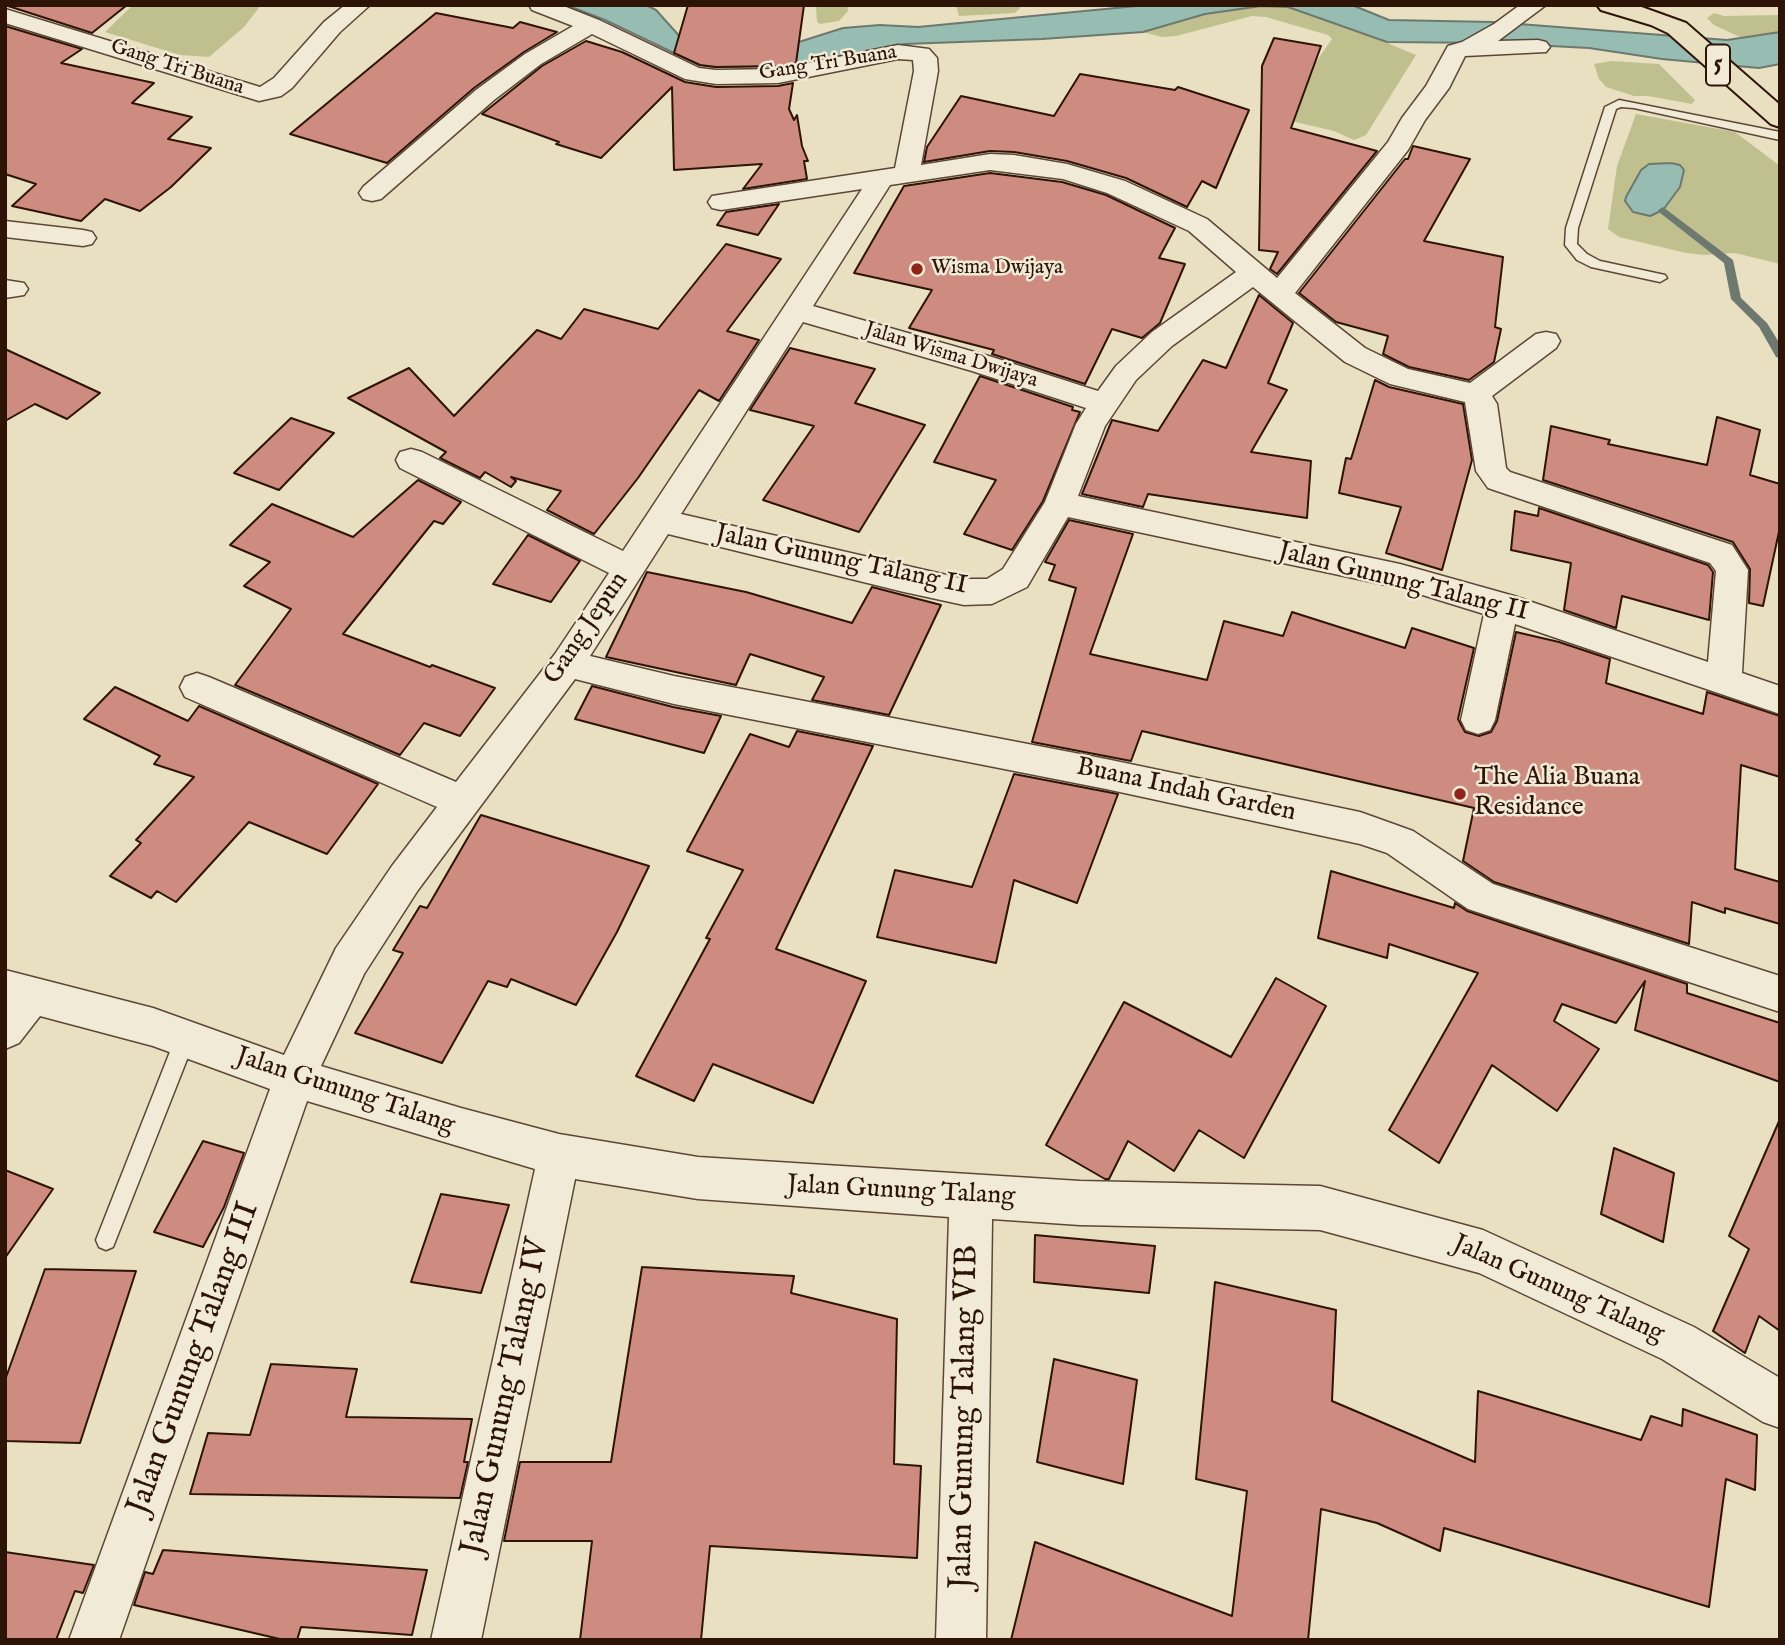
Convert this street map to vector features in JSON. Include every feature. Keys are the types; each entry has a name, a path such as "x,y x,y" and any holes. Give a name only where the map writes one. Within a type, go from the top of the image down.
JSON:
{"highway":[{"name":"5","path":"1609,5 1660,20 1677,29 1780,119"}],"street":[{"name":"Gang Tri Buana","path":"5,16 260,94 272,91 283,83 332,27 359,5"},
{"name":"Gang Tri Buana","path":"540,5 591,25 673,66 693,74 716,77 778,76 898,52 921,54 925,58 926,71 893,177"},
{"path":"1280,293 1399,145 1414,118 1437,88 1456,51 1472,46 1535,6"},
{"path":"372,193 485,95 533,59 591,25"},
{"path":"1472,46 1538,47"},
{"path":"721,202 990,162 1014,163 1067,172 1116,187 1198,225 1315,325 1380,370 1475,394 1482,404 1491,471 1499,480 1721,554 1732,570 1724,681"},
{"name":"Gang Jepun","path":"295,1078 350,961 405,878 567,664 797,311 893,177"},
{"path":"5,229 83,238"},
{"name":"Jalan Gunung Talang II","path":"662,521 904,580 964,592 992,591 1015,578 1060,504 1091,424 1126,373 1162,339 1255,272"},
{"name":"Jalan Wisma Dwijaya","path":"797,311 982,364 1103,403"},
{"path":"1475,394 1546,341"},
{"path":"411,460 628,568"},
{"name":"Jalan Gunung Talang II","path":"1060,504 1400,576 1502,605 1780,699"},
{"path":"1478,720 1502,605"},
{"name":"Buana Indah Garden","path":"567,664 674,690 1106,774 1360,828 1400,842 1481,897 1780,993"},
{"path":"197,687 462,801"},
{"path":"5,1030 18,992"},
{"name":"Jalan Gunung Talang","path":"18,992 153,1027 295,1078 461,1129 559,1155 698,1178 915,1194 1080,1203 1320,1208 1483,1252 1678,1343 1780,1405"},
{"name":"Jalan Gunung Talang III","path":"94,1640 295,1078"},
{"name":"Jalan Gunung Talang IV","path":"456,1640 559,1155"},
{"name":"Jalan Gunung Talang VIB","path":"961,1640 971,1195"}],"lane":[{"path":"1660,278 1596,264 1582,257 1571,245 1572,228 1611,107 1619,103 1634,104 1780,136"},
{"path":"106,1240 185,1039"}],"green space":[{"path":"133,5 261,5 244,27 209,57 180,55 105,32"},
{"path":"816,5 847,5 848,11 839,21 820,24 817,22"},
{"path":"956,5 1023,5 1015,13 959,16"},
{"path":"1261,6 1288,7 1344,25 1416,55 1366,135 1354,140 1334,131 1287,120 1307,75 1332,39 1328,35 1266,17 1252,16 1176,36 1162,37 1143,32 1211,12"},
{"path":"1714,13 1724,16 1780,15 1780,32 1740,37 1714,25 1707,18"},
{"path":"1612,61 1659,64 1695,100 1692,104 1634,96 1606,87 1599,79 1594,64"},
{"path":"1636,114 1735,132 1780,166 1780,264 1735,253 1686,253 1619,237 1608,229 1617,166","holes":["1641,170 1649,216 1633,212 1626,197"]}],"water":[{"path":"566,5 646,5 656,10 682,39 780,48 843,28 880,25 918,27 1147,5 1352,5 1389,20 1493,22 1727,40 1780,32 1780,64 1759,68 1662,59 1589,48 1493,43 1387,42 1288,7 1261,6 1205,14 1143,32 905,44 786,66 713,67 699,65 605,20"},
{"path":"1649,164 1680,165 1684,170 1680,187 1663,210 1650,216 1633,212 1625,201 1641,170"}],"building":[{"path":"5,5 127,5 92,33"},
{"path":"688,5 804,5 796,63 716,67 700,65 674,53"},
{"path":"436,13 513,28 520,22 557,32 474,88 387,163 290,134"},
{"path":"5,26 82,49 61,63 154,83 132,103 192,117 168,139 211,148 171,187 140,211 105,199 81,221 12,206 36,184 5,174"},
{"path":"1274,38 1321,46 1291,128 1377,151 1277,274 1270,269 1278,252 1259,250 1262,66"},
{"path":"586,41 622,52 685,82 716,87 778,86 793,83 789,109 794,120 797,115 802,146 808,161 804,161 807,179 743,189 762,164 674,170 672,87 601,158 556,144 559,142 482,114 542,66"},
{"path":"1080,74 1175,90 1178,87 1249,110 1216,188 1202,181 1187,207 1126,178 1067,161 990,151 924,162 927,147 961,96 1054,116"},
{"path":"1413,146 1470,159 1424,241 1503,257 1495,327 1501,329 1494,362 1469,380 1409,367 1383,354 1388,336 1336,322 1299,293 1405,159 1408,159"},
{"path":"990,173 1062,182 1106,195 1175,228 1159,258 1185,264 1160,323 1142,338 1112,329 1085,384 992,354 994,350 909,328 932,290 854,273 904,186"},
{"path":"779,204 758,235 717,225 726,212"},
{"path":"726,244 781,259 727,331 759,340 719,401 699,390 638,478 594,534 547,510 561,491 511,477 516,481 511,487 485,472 480,478 440,458 446,452 348,398 409,368 454,416 537,330 561,339 584,309 658,329"},
{"path":"1259,295 1293,323 1268,383 1287,390 1251,452 1311,461 1307,518 1148,494 1143,507 1082,494 1112,420 1158,431 1203,360 1226,368"},
{"path":"790,348 875,369 855,403 925,425 859,532 763,500 814,426 750,410"},
{"path":"5,349 100,393 67,419 35,404 5,421"},
{"path":"980,376 1073,407 1072,410 1080,412 1043,501 1012,550 964,534 996,480 934,462"},
{"path":"1375,380 1389,387 1463,404 1472,460 1442,570 1386,553 1401,507 1339,493 1346,458 1351,459"},
{"path":"1717,417 1760,430 1750,475 1780,484 1780,527 1763,606 1749,603 1750,569 1733,542 1543,480 1551,426 1610,440 1608,444 1707,465"},
{"path":"291,418 334,433 279,490 234,473"},
{"path":"418,480 461,502 443,524 434,521 343,634 495,688 460,736 424,723 400,755 235,685 291,609 244,586 270,562 230,545 272,504 353,537"},
{"path":"1539,508 1708,565 1713,572 1709,620 1622,596 1616,628 1564,610 1571,563 1511,550 1515,511 1538,516"},
{"path":"1069,520 1133,534 1090,654 1207,680 1224,621 1283,636 1292,612 1405,648 1412,628 1474,648 1458,719 1465,732 1479,736 1491,732 1497,721 1516,632 1559,642 1610,659 1606,683 1703,714 1707,692 1780,716 1780,777 1741,765 1735,869 1780,882 1780,924 1725,908 1725,913 1692,902 1689,944 1494,882 1463,861 1474,808 1142,731 1131,761 1032,742 1076,588 1049,580 1055,565 1045,562"},
{"path":"528,535 580,561 551,602 493,584"},
{"path":"647,572 746,592 852,623 872,587 941,605 889,715 812,700 824,677 750,654 736,685 606,657"},
{"path":"592,686 673,707 721,716 704,753 575,719"},
{"path":"115,687 188,721 199,706 378,784 327,854 249,822 176,902 157,891 151,898 110,876 141,843 136,840 194,777 154,764 160,756 84,719"},
{"path":"797,731 873,746 776,949 866,981 813,1103 713,1064 694,1101 636,1076 710,939 706,938 743,870 687,851 750,734 789,747"},
{"path":"1014,774 1118,794 1077,903 1014,880 996,963 877,937 895,870 972,887"},
{"path":"481,815 649,866 617,932 576,1005 511,979 507,987 488,981 442,1063 355,1033 403,953 393,950 420,906 427,908"},
{"path":"1331,871 1454,908 1455,903 1467,911 1687,984 1687,993 1780,1023 1780,1082 1635,1030 1645,981 1616,1023 1562,1004 1554,1021 1599,1049 1557,1111 1492,1065 1439,1163 1389,1130 1478,973 1389,944 1387,958 1318,938"},
{"path":"1276,978 1326,1006 1244,1158 1199,1130 1174,1171 1128,1141 1109,1179 1105,1179 1046,1145 1124,1002 1231,1057"},
{"path":"1780,1119 1780,1331 1759,1316 1745,1353 1713,1331 1749,1249 1729,1236"},
{"path":"203,1141 244,1153 224,1207 203,1247 154,1232"},
{"path":"1614,1148 1674,1173 1663,1242 1601,1214"},
{"path":"5,1170 53,1189 5,1258"},
{"path":"441,1194 509,1205 481,1293 411,1282"},
{"path":"1035,1235 1155,1246 1149,1293 1034,1282"},
{"path":"642,1267 794,1276 791,1293 897,1319 894,1464 921,1466 917,1558 710,1546 701,1640 580,1640 592,1541 504,1541 520,1462 611,1462"},
{"path":"45,1269 136,1271 80,1443 5,1441 5,1380"},
{"path":"1215,1282 1336,1310 1332,1401 1475,1462 1478,1391 1641,1440 1651,1416 1682,1426 1683,1409 1757,1435 1755,1490 1726,1479 1709,1607 1444,1528 1440,1551 1377,1523 1321,1509 1308,1640 1011,1640 1035,1542 1232,1616 1247,1491 1196,1479"},
{"path":"1054,1359 1137,1380 1123,1484 1037,1462"},
{"path":"271,1364 357,1369 346,1417 472,1419 464,1462 468,1462 460,1498 190,1494 208,1433 250,1435"},
{"path":"163,1550 427,1570 412,1635 301,1627 297,1640 284,1640 134,1605 145,1572 153,1574"},
{"path":"5,1552 94,1565 83,1593 75,1591 56,1640 5,1640"}],"waterway":[{"path":"1663,210 1729,262 1736,299 1763,325 1780,354"}],"place":[{"name":"Wisma Dwijaya","path":"917,269"},
{"name":"The Alia Buana Residance","path":"1460,794"}]}
